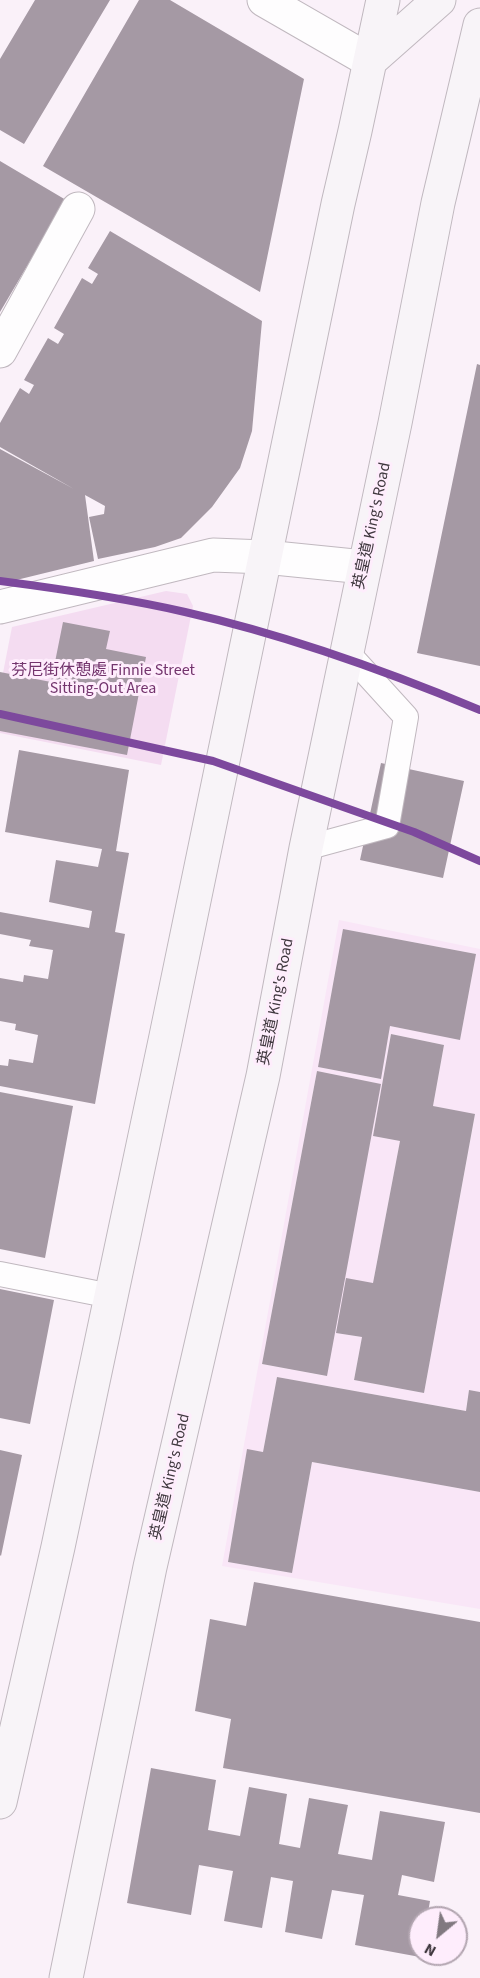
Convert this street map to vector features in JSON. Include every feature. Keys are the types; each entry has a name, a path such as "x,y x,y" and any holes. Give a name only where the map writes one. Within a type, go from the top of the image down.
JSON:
{"main road":[{"path":"0,1802 58,1546 338,204 383,0"},
{"path":"370,61 439,0"},
{"name":"英皇道 King's Road","path":"66,1978 150,1567 251,1133 306,848 395,423 442,183 480,25"}],"street":[{"path":"264,0 370,61"},
{"path":"0,351 78,209"},
{"path":"0,608 213,555 265,557 364,567"}],"lane":[{"path":"306,848 387,826 406,717 346,651"},
{"path":"0,1274 111,1296"}],"shaded area":[{"path":"339,920 480,949 480,1392 469,1390 466,1411 277,1377 263,1452 247,1450 228,1562 292,1573 312,1462 480,1492 480,1609 222,1566","holes":["343,929 476,954 460,1039 390,1026 380,1079 318,1067","391,1034 444,1045 433,1106 475,1115 424,1393 354,1380 362,1337 337,1333 373,1283 400,1141 373,1136","317,1071 380,1084 326,1376 262,1364"]}],"green space":[{"name":"芬尼街休憩處 Finnie Street Sitting-Out Area","path":"166,591 187,594 193,606 161,765 0,733 0,688 12,627"}],"building":[{"path":"35,0 110,0 24,144 0,130 0,59"},
{"path":"139,0 170,0 304,79 260,292 43,166"},
{"path":"0,161 66,200 0,312"},
{"path":"110,231 262,321 252,431 240,468 212,507 181,538 155,547 98,559 89,517 104,514 105,506 85,495 94,561 0,584 0,449 74,489 0,447 0,423 20,388 29,394 34,385 24,380 48,338 58,344 64,334 54,328 82,278 92,284 98,274 88,268"},
{"path":"477,364 480,365 480,666 417,653"},
{"path":"63,622 110,631 106,649 146,657 127,755 0,731 0,672 51,682"},
{"path":"19,750 129,770 116,851 129,853 115,932 125,934 95,1104 0,1086 0,1065 8,1066 9,1059 33,1063 38,1035 15,1030 16,1024 0,1021 0,978 23,982 24,975 48,979 53,950 29,946 31,940 0,934 0,912 89,928 92,911 49,902 56,860 98,867 102,849 5,832"},
{"path":"381,763 464,781 443,878 360,860"},
{"path":"343,929 476,954 460,1040 390,1026 381,1079 318,1067"},
{"path":"391,1034 444,1045 433,1106 475,1114 424,1393 354,1380 362,1337 336,1333 346,1278 373,1283 400,1141 373,1136"},
{"path":"317,1071 381,1084 327,1376 262,1364"},
{"path":"0,1092 73,1106 45,1258 0,1249"},
{"path":"0,1289 54,1300 30,1424 0,1418"},
{"path":"277,1377 466,1411 469,1390 480,1392 480,1492 312,1462 292,1573 228,1562 247,1449 263,1452"},
{"path":"0,1450 22,1455 1,1556 0,1555"},
{"path":"254,1582 480,1622 480,1813 223,1768 231,1719 195,1711 210,1619 246,1626"},
{"path":"151,1768 216,1780 208,1830 240,1836 249,1787 287,1794 279,1844 300,1848 309,1798 348,1805 338,1854 372,1860 380,1811 445,1822 434,1882 402,1875 398,1895 430,1901 429,1906 408,1906 408,1955 355,1945 364,1895 332,1890 322,1939 285,1932 293,1881 271,1877 262,1928 224,1921 233,1871 199,1865 191,1915 127,1903"}],"transit line":[{"path":"0,581 116,598 261,631 408,681 480,710"},
{"path":"0,714 213,761 414,832 480,861"}]}
